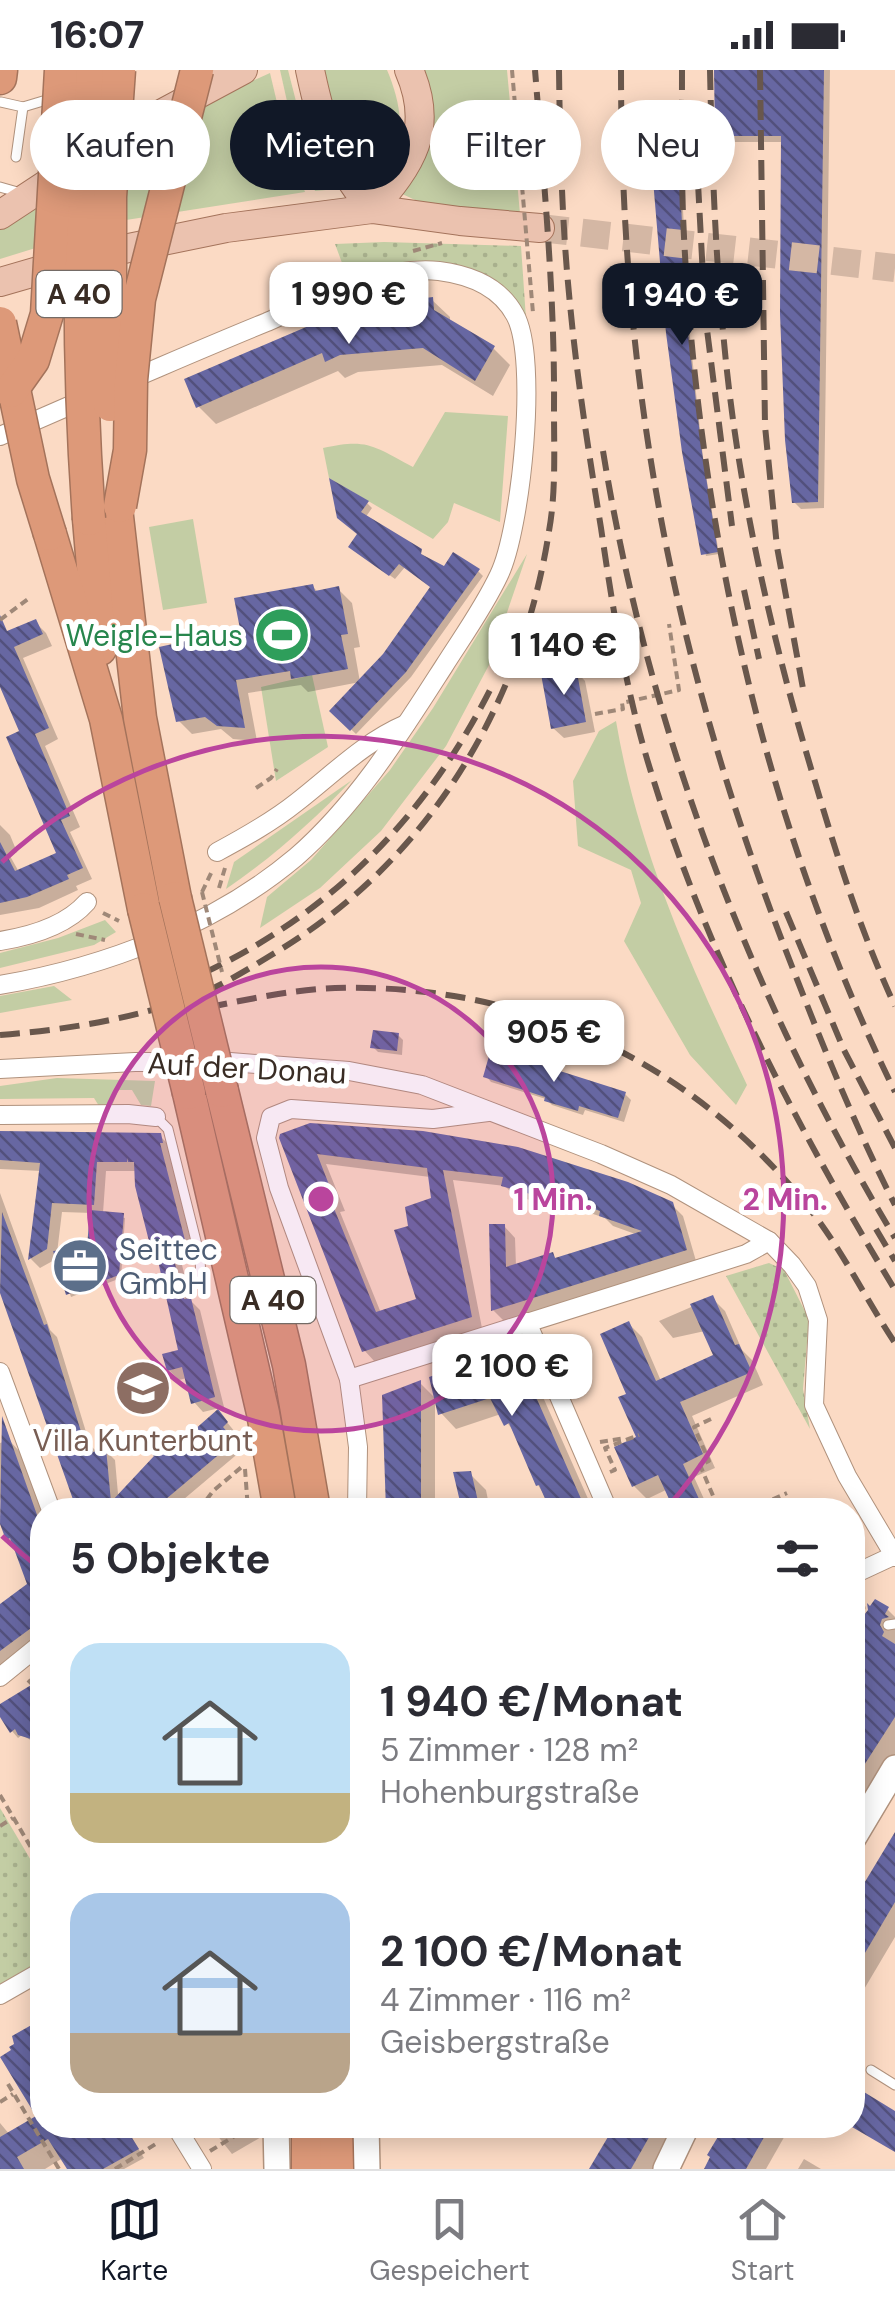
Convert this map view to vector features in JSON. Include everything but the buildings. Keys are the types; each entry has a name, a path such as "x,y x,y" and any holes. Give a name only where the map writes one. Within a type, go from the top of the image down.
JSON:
{"highway":[{"path":"6,395 33,360 48,314 61,70"},
{"name":"A 40","path":"88,70 80,196 82,433 110,515 140,718 189,895 222,1092 289,1364 312,1498"},
{"name":"A 40","path":"122,72 110,197 106,719 131,915 189,1093 263,1412 278,1498"},
{"path":"110,515 130,450 131,380 139,300 207,76"},
{"path":"0,323 33,479 106,719"},
{"path":"308,2138 308,2169"},
{"path":"336,2138 337,2169"}],"main road":[{"path":"172,100 207,76 243,70"},
{"path":"310,70 337,162 372,209"},
{"path":"372,209 399,178 417,142 419,103 409,70"},
{"path":"0,215 37,190"},
{"path":"0,282 90,256 226,228 372,209 460,222 540,228"},
{"path":"865,1818 895,1768"},
{"path":"276,2138 277,2169"},
{"path":"366,2138 367,2169"},
{"path":"665,2164 680,2138"}],"street":[{"path":"0,436 322,298 409,271 444,272 476,280 513,310 522,333 526,385 516,518 508,553 490,594 406,724 346,806 300,854 260,886 168,936 70,968 0,985"},
{"path":"217,852 256,832 369,743 406,724"},
{"path":"0,941 95,908"},
{"name":"Auf der Donau","path":"0,1070 135,1062 230,1062 349,1071 421,1085 671,1184 769,1241 792,1264 815,1303 818,1320 814,1404 860,1498"},
{"name":"Auf der Donau","path":"350,1379 278,1188 266,1138 268,1123 275,1113 309,1108 432,1119 488,1112"},
{"name":"Auf der Donau","path":"0,1115 156,1117"},
{"path":"357,1498 358,1447 350,1379 746,1254 769,1241"},
{"path":"527,1322 603,1498"},
{"path":"0,1372 46,1498"},
{"name":"Auf der Donau","path":"865,1507 894,1556"},
{"path":"865,1569 894,1556"},
{"path":"0,1677 30,1653"},
{"path":"0,1995 30,1978"},
{"path":"183,2138 198,2164"}],"lane":[{"path":"22,107 122,72 121,100"},
{"path":"2,89 22,107"},
{"path":"16,157 22,107"},
{"path":"0,186 28,196"},
{"path":"0,200 28,196"},
{"name":"Auf der Donau","path":"156,1117 168,1129 200,1257 201,1280"},
{"path":"871,2070 895,2085"}],"path":[{"path":"512,70 533,313"},
{"path":"0,620 28,599"},
{"path":"595,714 623,708 622,702 679,690 669,624"},
{"path":"256,788 272,778 276,768"},
{"path":"189,895 210,871"},
{"path":"218,891 225,872"},
{"path":"95,908 131,915"},
{"path":"78,934 103,939"},
{"path":"711,1419 694,1427 709,1461 700,1466 714,1498"},
{"path":"594,1479 615,1470 605,1448 639,1435"},
{"path":"599,1443 629,1438"},
{"path":"208,1498 244,1465 247,1498"},
{"path":"776,1498 787,1493"},
{"path":"0,1795 30,1846"},
{"path":"0,1826 13,1818"},
{"path":"8,2084 30,2121"},
{"path":"0,2102 14,2094"},
{"path":"40,2138 59,2169"},
{"path":"198,2164 235,2138"},
{"path":"115,2169 159,2142"}],"green space":[{"path":"280,70 288,70 296,100 287,100"},
{"path":"323,70 387,70 397,100 329,100"},
{"path":"424,70 507,70 510,100 431,100"},
{"path":"270,73 276,100 230,100 230,190 305,192 126,220 0,259 0,229 60,190 210,190 210,100"},
{"path":"430,143 430,190 518,190 520,214 426,205 400,193 410,190 410,181"},
{"path":"335,244 521,246 526,319 510,295 492,280 471,272 424,269 348,279"},
{"path":"445,412 508,416 500,522 454,503 448,522 433,539 329,478 323,448 338,445 370,446 413,467"},
{"path":"193,519 207,603 163,610 149,527"},
{"path":"527,554 489,665 446,746 381,831 320,888 260,928 267,897 311,860 390,770 433,708"},
{"path":"312,675 328,747 276,781 261,687"},
{"path":"616,721 652,862 706,997 747,1085 736,1105 690,1055 624,941 641,903 631,870 578,846 573,781 599,731"},
{"path":"352,780 292,838 226,889 234,862"},
{"path":"105,920 116,932 94,945 0,968 0,953 58,938"},
{"path":"54,986 72,1000 0,1013 0,996"},
{"path":"57,1078 155,1081 151,1106 141,1105 132,1090 118,1090 112,1106 99,1106 94,1098 0,1099 0,1086"},
{"path":"769,1263 784,1270 809,1319 803,1389 810,1429 726,1276"},
{"path":"0,1808 30,1859 30,1967 0,1984"}],"tunnel":[{"path":"540,228 895,268"}],"railway":[{"path":"0,1035 146,1012 193,997 244,972 328,917 377,874 421,826 459,774 490,718 516,658 536,596 553,501 553,325 535,70"},
{"path":"559,70 563,216 576,360 616,620 642,742 674,840 727,974 789,1103 895,1290"},
{"path":"621,70 631,305 644,417 687,638 716,747 793,969 895,1205"},
{"path":"682,70 683,216 692,347 723,567 776,783 810,888 895,1092"},
{"path":"710,70 721,308 730,398 748,510 771,621 816,785 851,897 895,1006"},
{"path":"760,70 765,426 777,547 804,694"},
{"path":"698,190 705,314 732,526"},
{"path":"603,451 647,657 712,858 795,1052 895,1238"},
{"path":"744,590 759,659"},
{"path":"148,996 258,944 352,874 394,832 431,786 494,682"},
{"path":"786,912 844,1050 895,1148"},
{"path":"178,1013 315,989 403,990 469,999 532,1015 592,1038 650,1068 703,1104 754,1147 814,1214 895,1343"},
{"path":"876,1229 895,1261"}],"place":[{"name":"Weigle-Haus","path":"282,635"},
{"name":"Seittec GmbH","path":"80,1266"},
{"name":"Villa Kunterbunt","path":"143,1388"}]}
